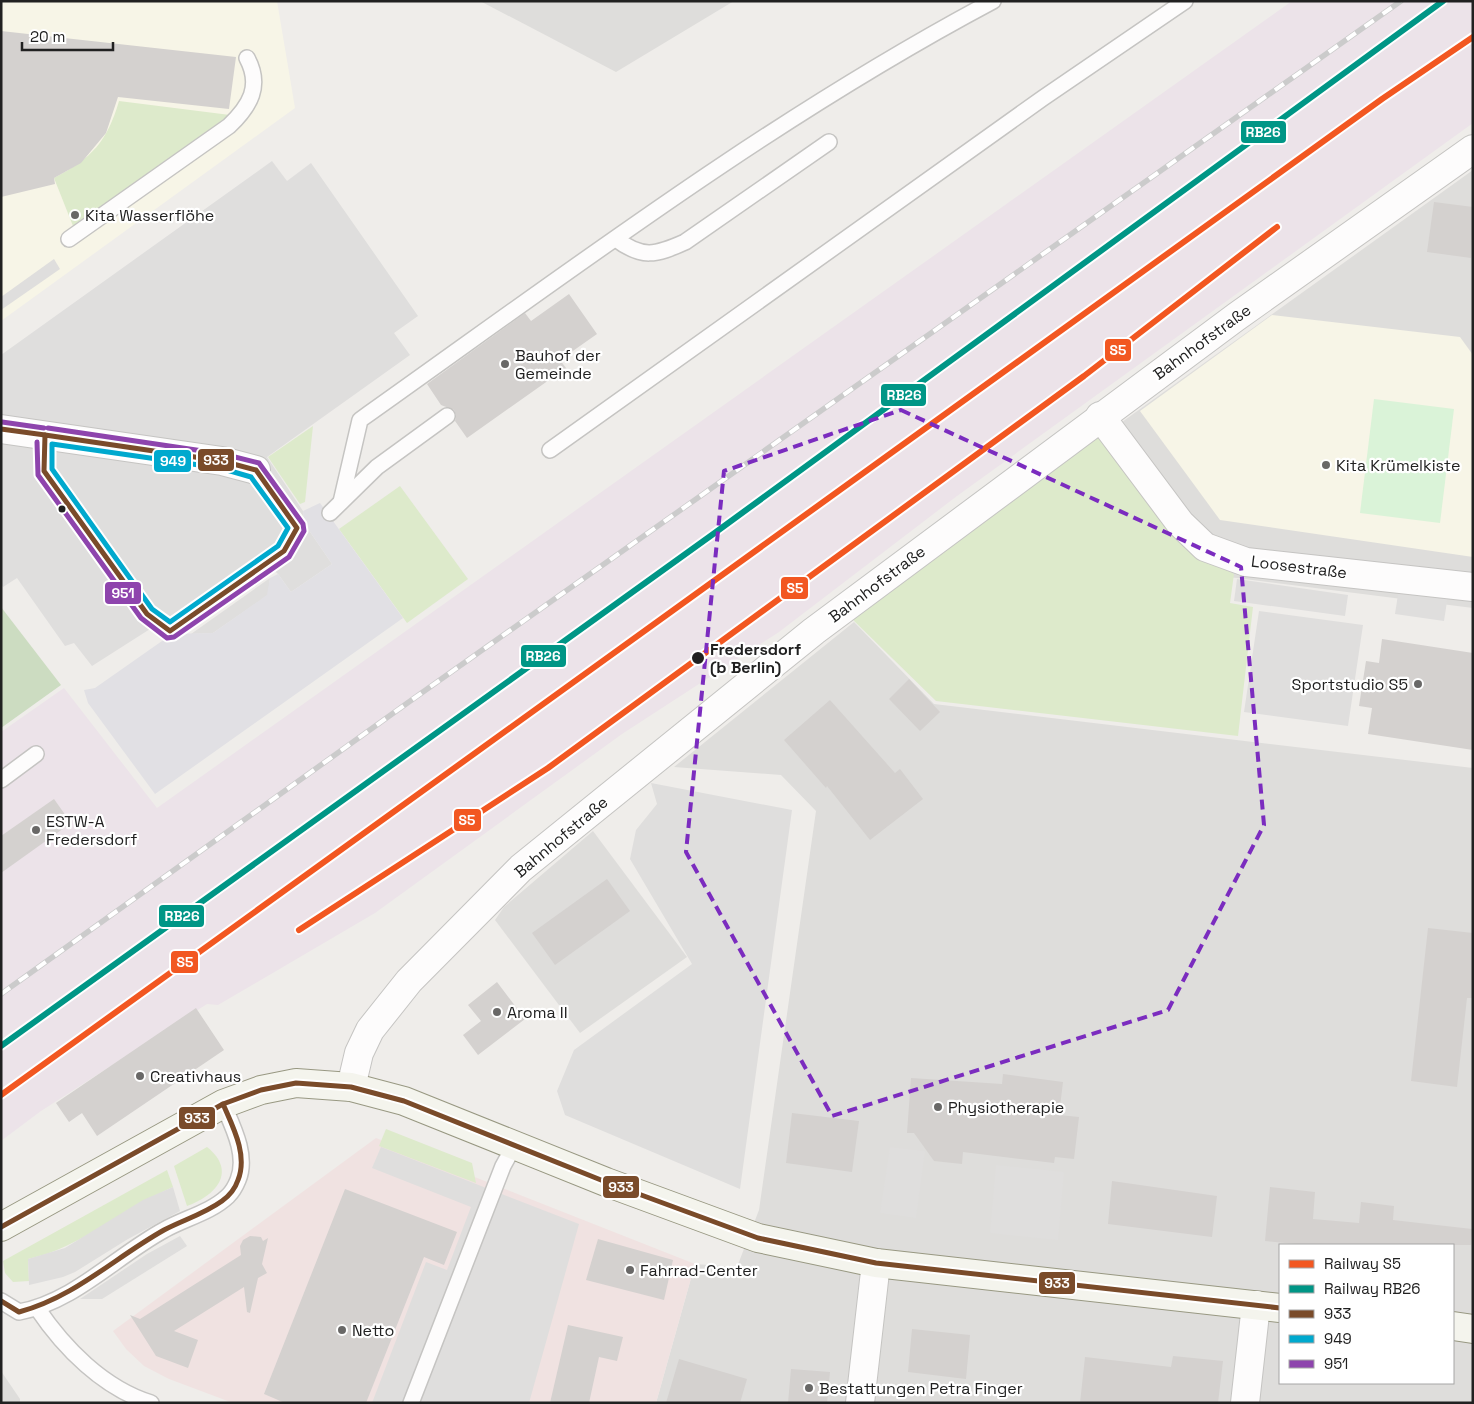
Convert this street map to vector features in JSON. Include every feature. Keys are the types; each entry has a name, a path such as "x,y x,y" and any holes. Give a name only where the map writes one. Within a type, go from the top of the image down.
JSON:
{"main road":[{"path":"1,1227 223,1104 261,1090 296,1083 351,1087 404,1102 514,1146 758,1238 876,1263 1268,1307"},
{"path":"1454,1326 1473,1329"}],"street":[{"name":"Bahnhofstraße","path":"351,1087 359,1053 370,1030 410,981 521,868 814,631 1100,416 1473,148"},
{"name":"Loosestraße","path":"1100,416 1180,523 1205,547 1246,562 1473,587"},
{"path":"1,430 222,461 256,470"},
{"path":"860,1403 876,1263"},
{"path":"1245,1403 1268,1307"}],"lane":[{"path":"341,502 360,420 616,239 819,100 897,52 993,1"},
{"path":"550,450 1043,98 1185,1"},
{"path":"69,239 230,126 244,111 254,89 253,69 247,58"},
{"path":"616,239 627,248 645,254 663,252 684,242 829,142"},
{"path":"330,513 376,467 447,416"},
{"path":"45,435 44,471 147,614 170,631 284,550 297,528 256,470"},
{"path":"1,780 36,754"},
{"path":"1,1301 20,1312 37,1308 68,1293 164,1229 207,1210 229,1196 238,1180 242,1162 234,1131 223,1104"},
{"path":"411,1403 503,1166 514,1146"},
{"path":"37,1308 56,1337 98,1374 139,1399 151,1403"}],"highlighted area":[{"path":"901,410 1241,567 1264,825 1168,1010 832,1116 686,852 724,471"}],"shaded area":[{"name":"Kita Wasserflöhe","path":"1,1 277,1 295,108 1,321"},
{"path":"480,1 734,1 616,72"},
{"path":"1292,1 1473,1 1473,123 957,496 779,632 622,734 375,913 218,1005 207,1004 41,1111 1,1141 1,732 64,688 157,808"},
{"path":"272,161 287,181 311,163 418,316 394,333 410,355 267,457 303,511 304,523 332,564 291,592 278,574 259,556 194,601 92,666 74,643 65,646 17,578 3,587 1,584 1,355"},
{"path":"1473,170 1473,608 1182,571 1090,445"},
{"path":"54,259 60,269 1,310 1,297"},
{"name":"Kita Krümelkiste","path":"1272,315 1460,337 1473,355 1473,557 1220,520 1140,411"},
{"path":"320,503 403,618 155,794 88,703 84,690 95,688 172,634 213,633 267,595 270,578 278,574 291,592 332,564 304,523 303,511"},
{"path":"270,578 268,595 213,633 191,634"},
{"path":"1237,579 1348,595 1345,616 1234,601"},
{"path":"1399,588 1448,595 1444,621 1395,614"},
{"path":"1259,611 1363,625 1348,726 1244,712"},
{"path":"854,622 934,704 1473,768 1473,1403 656,1403 695,1264 737,1267 759,1210 816,811 781,775 674,767"},
{"path":"651,783 792,810 740,1189 565,1115 557,1091 574,1050 692,964 630,859 636,830 657,804"},
{"path":"593,831 687,957 580,1033 495,920 504,907"},
{"path":"376,1138 695,1264 656,1403 233,1403 169,1379 144,1366 126,1349 113,1331"},
{"path":"381,1147 579,1224 529,1403 372,1403 426,1262 447,1270 471,1207 372,1168"},
{"path":"890,1147 925,1151 916,1218 880,1213"},
{"path":"996,1165 1064,1172 1058,1240 990,1233"},
{"path":"173,1187 180,1211 128,1239 75,1272 63,1277 29,1285 28,1259 65,1248 143,1200"},
{"path":"180,1236 187,1246 102,1299 80,1299 147,1254"},
{"path":"1,1371 20,1399 20,1403 1,1403"}],"green space":[{"path":"119,101 230,115 73,226 54,178 88,156 96,147 109,128"},
{"path":"1374,399 1454,409 1440,523 1360,513"},
{"path":"313,426 305,502 300,504 268,457"},
{"path":"1098,437 1106,441 1212,562 1234,574 1230,603 1253,607 1238,736 936,701 849,616"},
{"path":"400,486 468,579 407,623 339,529"},
{"path":"1,607 61,685 1,728"},
{"path":"386,1129 472,1163 476,1183 379,1146"},
{"path":"207,1147 216,1156 221,1165 222,1174 214,1190 197,1202 187,1206 174,1166"},
{"path":"167,1170 173,1187 66,1246 28,1259 29,1281 13,1282 5,1273 3,1261"}],"building":[{"path":"1,31 236,57 229,109 118,97 106,133 81,163 54,178 55,184 1,197"},
{"path":"1434,202 1473,207 1471,258 1427,252"},
{"name":"Bauhof der Gemeinde","path":"569,294 597,334 560,360 566,368 467,438 455,421 454,410 441,405 427,384 525,313 531,321"},
{"name":"Sportstudio S5","path":"1382,639 1473,653 1473,750 1368,734 1372,708 1359,706 1366,661 1379,663"},
{"path":"909,679 940,712 920,731 889,699"},
{"path":"830,700 895,773 900,769 923,799 870,840 827,786 826,788 784,740"},
{"name":"ESTW-A Fredersdorf","path":"54,799 71,823 1,873 1,836"},
{"path":"607,879 630,911 555,965 532,933"},
{"path":"1428,928 1473,933 1473,998 1467,998 1457,1087 1411,1081"},
{"name":"Aroma II","path":"497,982 525,1019 478,1055 463,1035 481,1021 468,1005"},
{"name":"Creativhaus","path":"196,1008 224,1050 97,1136 82,1113 69,1122 56,1103"},
{"path":"1003,1074 1063,1082 1059,1115 1079,1117 1074,1159 1055,1157 1054,1163 963,1152 962,1164 934,1161 914,1133 907,1133 911,1078 1002,1084"},
{"path":"792,1113 859,1121 852,1172 786,1163"},
{"path":"1112,1181 1217,1196 1212,1237 1108,1224"},
{"path":"1270,1187 1315,1192 1313,1219 1359,1223 1361,1202 1394,1206 1393,1220 1472,1229 1471,1245 1296,1244 1265,1241"},
{"name":"Netto","path":"345,1189 457,1232 444,1265 424,1257 366,1403 285,1403 264,1394"},
{"path":"250,1236 261,1237 263,1241 268,1238 262,1264 267,1273 258,1278 250,1313 247,1312 244,1287 174,1331 198,1340 188,1368 156,1356 130,1315 140,1319 241,1255 240,1246 243,1240"},
{"name":"Fahrrad-Center","path":"598,1239 673,1260 664,1300 586,1280"},
{"path":"568,1325 623,1337 617,1361 599,1357 589,1403 550,1403"},
{"path":"912,1329 970,1335 966,1379 908,1372"},
{"path":"1173,1356 1223,1361 1218,1403 1080,1403 1085,1357 1171,1367"},
{"path":"679,1359 747,1379 740,1403 666,1403"},
{"name":"Bestattungen Petra Finger","path":"791,1369 830,1372 827,1403 788,1403"}],"railway":[{"path":"1,994 413,699 1401,1"}],"rail line":[{"name":"RB26","path":"1,1046 716,532 1443,1"},
{"name":"S5","path":"1,1095 1382,99 1473,37"},
{"name":"S5","path":"299,930 548,768 1084,376 1277,227"}],"transit line":[{"name":"951","path":"2,422 44,428"},
{"name":"951","path":"37,442 38,475 141,618 167,638 174,637 289,557 304,531 303,524 259,463 223,454 48,428"},
{"name":"933","path":"1,429 45,435"},
{"name":"933","path":"45,435 222,461 256,470 297,528 284,551 170,631 147,614 44,471 45,435"},
{"name":"949","path":"52,444 220,468 251,477 288,528 278,546 170,622 152,609 52,469 52,444"},
{"name":"933","path":"1,1227 223,1104 261,1090 296,1083 351,1087 404,1101 606,1182 758,1238 876,1263 1279,1308"},
{"name":"933","path":"1,1301 19,1312 58,1297 164,1230 208,1210 227,1197 237,1183 241,1170 241,1161 238,1141 223,1104"}],"place":[{"name":"Kita Wasserflöhe","path":"75,215"},
{"name":"Bauhof der Gemeinde","path":"505,364"},
{"name":"Kita Krümelkiste","path":"1326,465"},
{"name":"Fredersdorf (b Berlin)","path":"698,658"},
{"name":"Sportstudio S5","path":"1418,684"},
{"name":"ESTW-A Fredersdorf","path":"36,830"},
{"name":"Aroma II","path":"497,1012"},
{"name":"Creativhaus","path":"140,1076"},
{"name":"Physiotherapie","path":"938,1107"},
{"name":"Fahrrad-Center","path":"630,1270"},
{"name":"Netto","path":"342,1330"},
{"name":"Bestattungen Petra Finger","path":"809,1388"}]}
